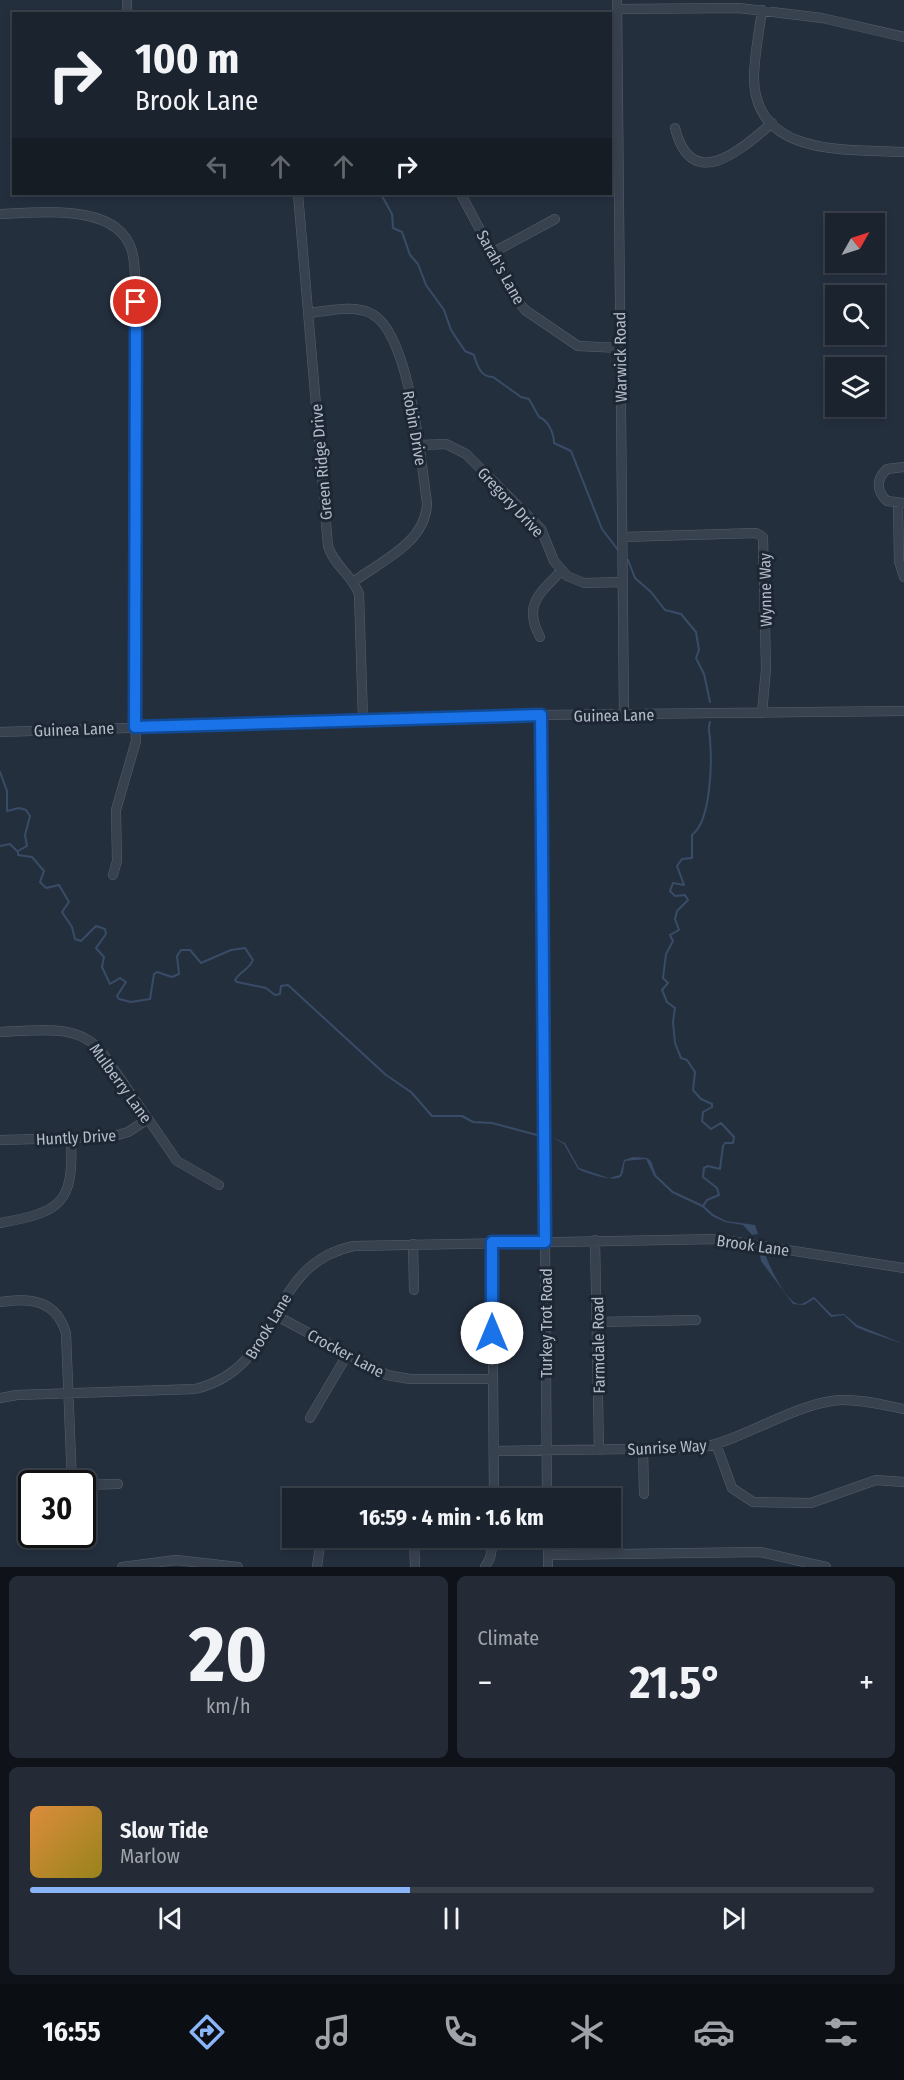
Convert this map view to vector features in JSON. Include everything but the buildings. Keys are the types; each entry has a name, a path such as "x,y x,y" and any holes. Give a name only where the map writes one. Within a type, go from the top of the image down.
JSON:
{"street":[{"path":"617,5 707,4 762,10 822,18 904,37"},
{"name":"Warwick Road","path":"617,5 624,714"},
{"path":"762,10 754,80 758,99 772,123 788,137 813,146 904,152"},
{"path":"675,128 681,146 692,157 717,161 733,156 772,123"},
{"name":"Green Ridge Drive","path":"298,195 328,546 334,562 353,582 359,594 363,720"},
{"name":"Sarah's Lane","path":"462,195 517,300 525,310 578,346 620,348"},
{"path":"0,214 66,213 98,217 118,230 132,250 136,302 135,727 134,748 116,810 117,861 113,875"},
{"path":"492,253 555,219"},
{"name":"Robin Drive","path":"309,313 354,309 371,313 383,323 391,335 412,395 427,503 423,525 411,540 353,582"},
{"name":"Gregory Drive","path":"419,445 446,444 466,454 541,529 554,561 561,571"},
{"path":"904,467 886,469 878,484 882,497 901,504 899,561 904,577"},
{"name":"Wynne Way","path":"623,537 756,533 763,537 766,669 762,713"},
{"path":"540,638 533,624 533,606 541,592 561,571 584,583 623,582"},
{"name":"Guinea Lane","path":"0,732 541,715 904,711"},
{"name":"Turkey Trot Road","path":"541,715 547,1488"},
{"name":"Mulberry Lane","path":"0,1032 62,1031 90,1040 102,1052 177,1161 219,1185"},
{"name":"Huntly Drive","path":"0,1140 118,1136 148,1119"},
{"path":"0,1223 34,1217 58,1203 67,1191 71,1177 70,1139"},
{"name":"Brook Lane","path":"0,1398 69,1393 195,1389 208,1386 226,1378 243,1365 298,1277 322,1257 354,1246 717,1239 904,1268"},
{"name":"Farmdale Road","path":"596,1240 599,1450"},
{"path":"492,1242 494,1488"},
{"path":"413,1244 414,1290"},
{"path":"0,1302 32,1299 46,1305 59,1317 66,1333 72,1470"},
{"name":"Crocker Lane","path":"276,1315 380,1373 400,1378 492,1379"},
{"path":"598,1322 696,1320"},
{"path":"310,1418 347,1355"},
{"name":"Sunrise Way","path":"494,1451 687,1449 716,1444 816,1405 834,1401 855,1400 904,1409"},
{"path":"716,1444 732,1488 753,1502 811,1503 876,1480 904,1482"},
{"path":"643,1449 644,1494"},
{"path":"96,1485 118,1484"},
{"path":"317,1567 320,1548"},
{"path":"414,1548 415,1567"},
{"path":"485,1567 493,1548"},
{"path":"548,1548 548,1567"},
{"path":"548,1555 760,1552 826,1567"},
{"path":"122,1567 176,1560 238,1567"}],"green space":[{"path":"602,1548 602,1550 563,1549"}],"water":[{"path":"551,1137 565,1143 579,1168 609,1178 578,1169 564,1144"},
{"path":"633,1157 647,1158 651,1161 656,1175 673,1191 703,1205 726,1221 755,1225 758,1234 752,1235 743,1225 725,1222 712,1216 702,1207 672,1193 654,1176 646,1159 625,1161 623,1173 619,1177 609,1178 620,1175 624,1160"},
{"path":"765,1254 779,1284 790,1299 796,1303 801,1304 814,1297 832,1315 844,1314 857,1325 904,1344 856,1327 844,1315 831,1317 814,1299 804,1305 793,1304 761,1261 760,1255"}],"waterway":[{"path":"382,195 392,214 393,228 402,232 410,255 418,264 426,285 444,310 451,330 465,351 474,355 482,373 493,377 521,397 529,399 539,417 550,427 554,443 571,451 602,529 618,550"},
{"path":"628,560 635,578 651,592 665,610 681,614 696,632 699,650 696,658 704,674 710,702"},
{"path":"703,1206 707,1200 719,1195 717,1188 703,1177 704,1168 708,1166 720,1169 723,1146 725,1143 733,1143 734,1137 721,1123 711,1129 702,1121 703,1112 712,1107 712,1104 701,1099 693,1090 695,1072 687,1060 681,1058 675,1043 673,1022 675,1008 667,1002 662,990 668,983 663,978 666,954 673,941 670,935 679,930 675,919 677,911 688,900 685,895 675,896 670,891 673,883 684,885 677,866 682,859 692,858 692,835 698,828 707,805 711,750 710,722"},
{"path":"0,772 7,791 7,811 19,808 26,810 30,816 25,835 27,846 18,851 18,855 32,857 44,871 40,882 46,888 59,885 69,902 62,912 72,927 75,939 81,941 96,926 105,929 106,934 96,948 104,957 102,967 110,984 120,978 126,982 117,996 119,999 131,1002 150,999 154,974 157,972 172,977 179,974 177,956 181,950 190,950 201,963 231,950 245,948 253,960 237,977 235,980 237,982 266,988 275,995 280,994 281,986 288,985 386,1075 411,1092 432,1116 462,1116 473,1122 492,1123 541,1136"},
{"path":"0,846 10,844 17,851"}],"route":[{"path":"136,302 133,680 135,727 541,715 545,1242 492,1242 492,1333"}]}
